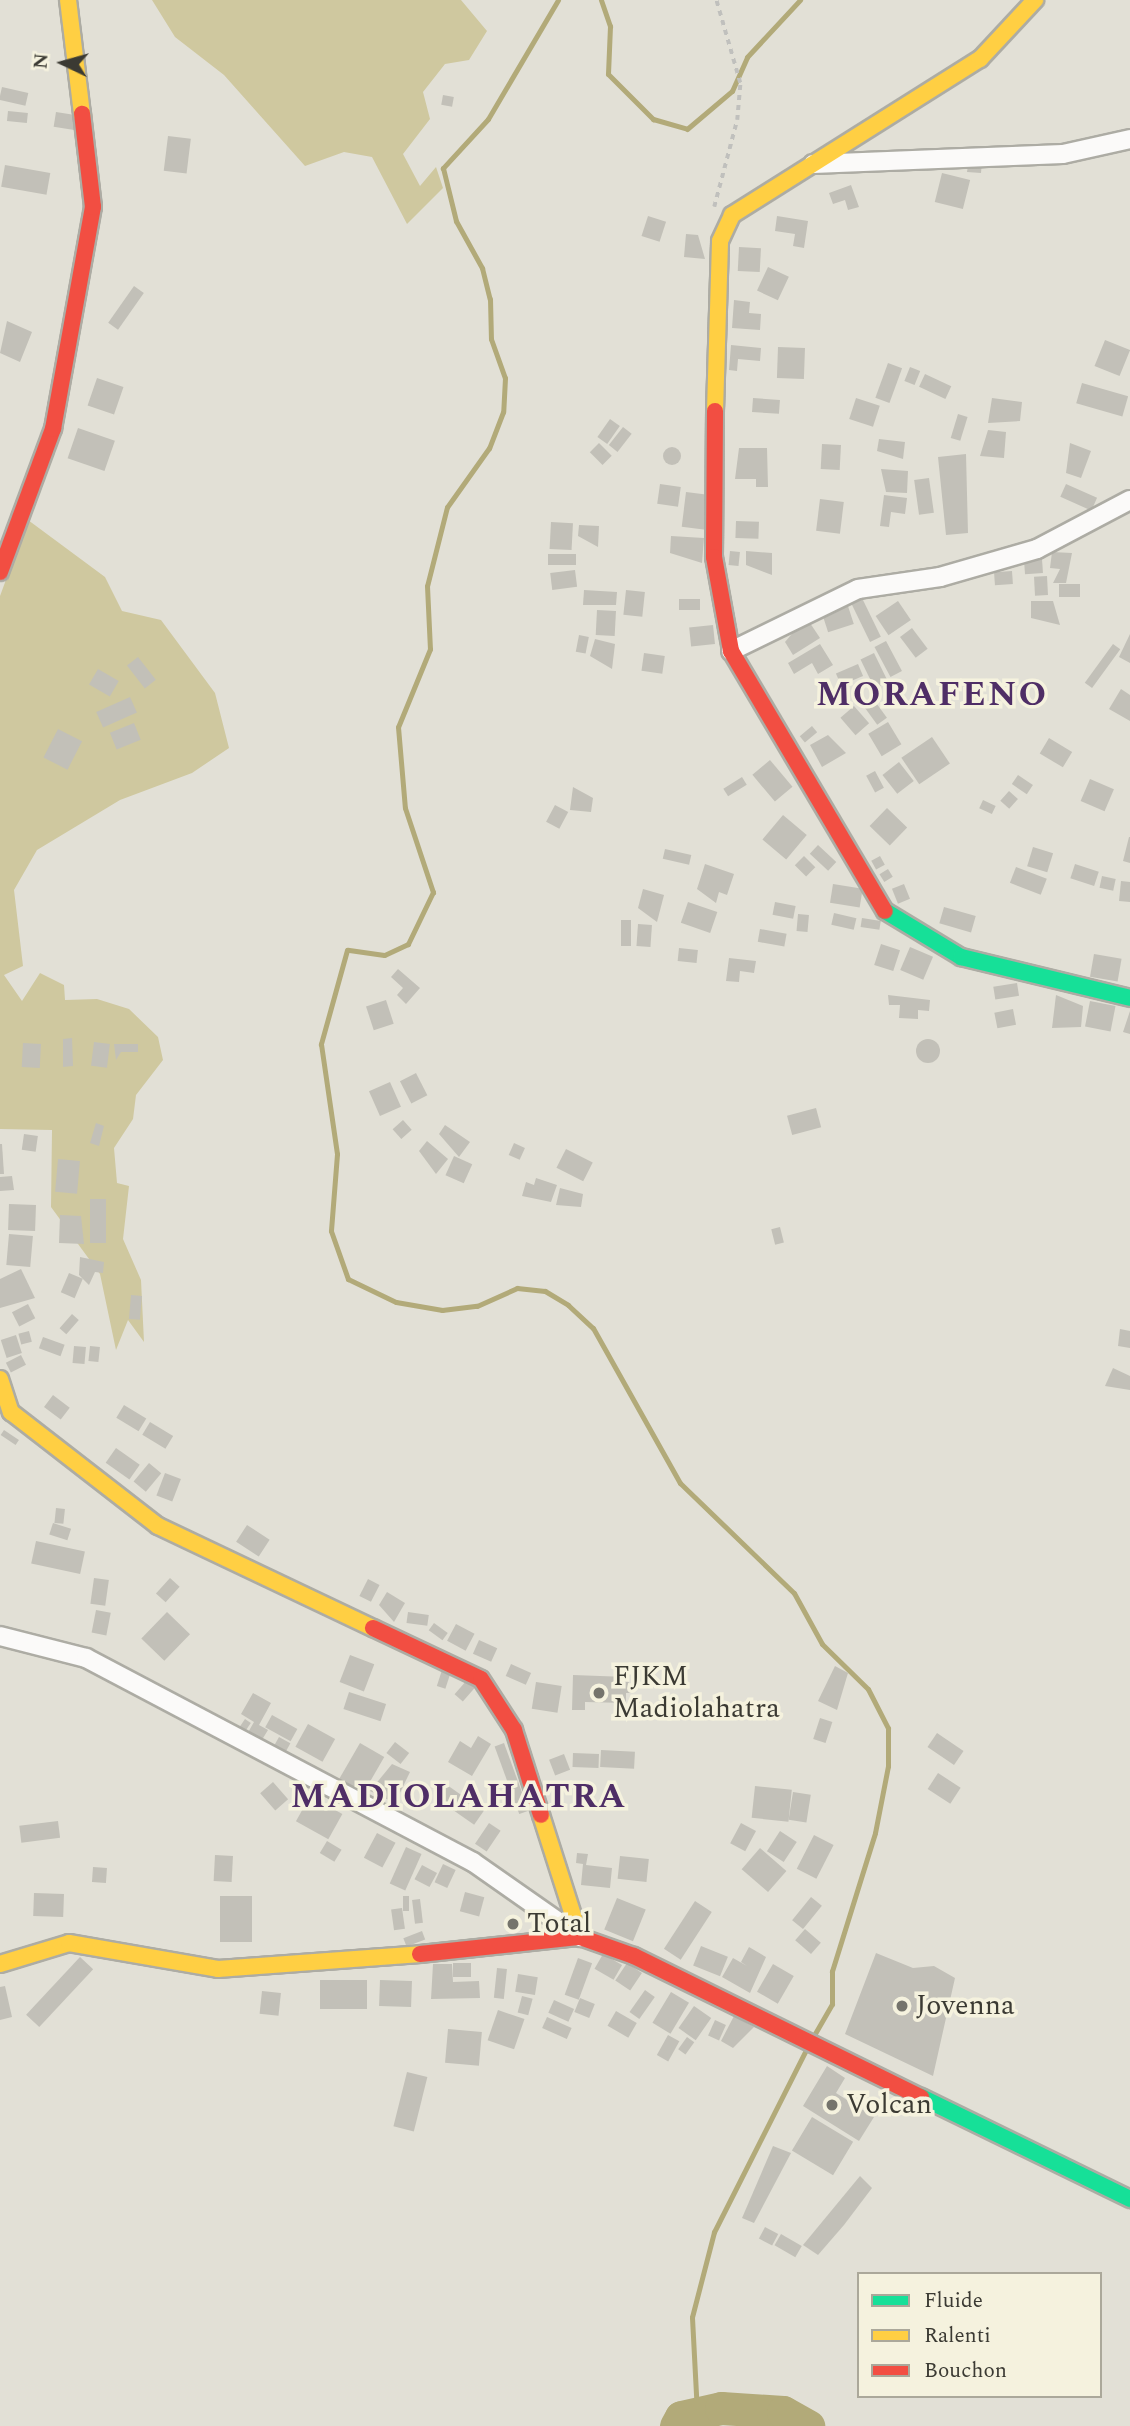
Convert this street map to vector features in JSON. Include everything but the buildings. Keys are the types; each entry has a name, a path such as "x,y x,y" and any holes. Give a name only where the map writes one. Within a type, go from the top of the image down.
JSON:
{"street":[{"path":"0,572 53,429 93,207 68,0"},
{"path":"1035,0 980,59 806,164 732,215 720,242 714,557 731,651 878,904 899,925 961,957 1130,998"},
{"path":"806,164 1063,154 1130,139"},
{"path":"731,651 858,589 940,577 1037,549 1130,500"},
{"path":"0,1379 11,1412 158,1526 481,1679 514,1730 580,1937"},
{"path":"0,1636 86,1658 473,1862 580,1937 784,2030 1130,2199"},
{"path":"0,1964 69,1943 218,1969 281,1969 580,1937"}],"path":[{"path":"716,0 740,83 737,120 713,195 720,242"}],"shaded area":[{"path":"152,0 461,0 487,31 469,60 445,64 423,92 430,119 403,154 420,186 436,167 443,188 407,224 372,157 344,152 305,166 224,75 175,37"},
{"path":"28,520 105,577 122,611 161,620 215,693 229,748 192,773 120,800 37,850 14,890 23,966 4,975 22,1001 40,973 64,985 65,1000 97,999 129,1009 158,1037 163,1060 136,1095 133,1119 114,1148 117,1183 129,1186 123,1239 141,1280 144,1342 128,1320 116,1350 100,1274 51,1207 52,1130 0,1129 0,596"}],"waterway":[{"path":"558,0 488,119 443,168 456,221 482,268 490,299 491,339 505,378 503,412 489,448 447,507 427,586 430,649 398,727 405,808 433,892 408,944 384,955 347,950 321,1044 337,1154 331,1231 348,1279 396,1302 442,1310 477,1306 517,1288 545,1291 568,1305 593,1328 680,1483 794,1593 822,1644 868,1689 888,1728 888,1766 875,1833 832,1971 832,2004 814,2035"},
{"path":"601,0 610,26 608,74 653,119 687,129 732,91 747,57 800,0"},
{"path":"697,2413 692,2317 714,2232 806,2050"},
{"path":"676,2426 681,2417 721,2408 783,2412 808,2426"}],"traffic: fast":[{"path":"885,911 961,957 1130,998"},
{"path":"921,2097 1130,2199"}],"traffic: slow":[{"path":"68,0 82,114"},
{"path":"715,411 720,241 732,215 980,59 1035,0"},
{"path":"0,1379 11,1412 158,1526 373,1628"},
{"path":"541,1815 580,1937"},
{"path":"0,1964 69,1943 218,1969 420,1954"}],"traffic: jam":[{"path":"0,572 53,429 93,207 82,114"},
{"path":"715,411 714,557 731,651 885,911"},
{"path":"373,1628 481,1679 514,1730 541,1815"},
{"path":"420,1954 580,1937 634,1956 921,2097"}],"place":[{"name":"FJKM Madiolahatra","path":"599,1693"},
{"name":"Total","path":"513,1924"},
{"name":"Jovenna","path":"902,2006"},
{"name":"Volcan","path":"832,2105"}],"district":[{"name":"MORAFENO","path":"932,695"},
{"name":"MADIOLAHATRA","path":"459,1797"}]}
